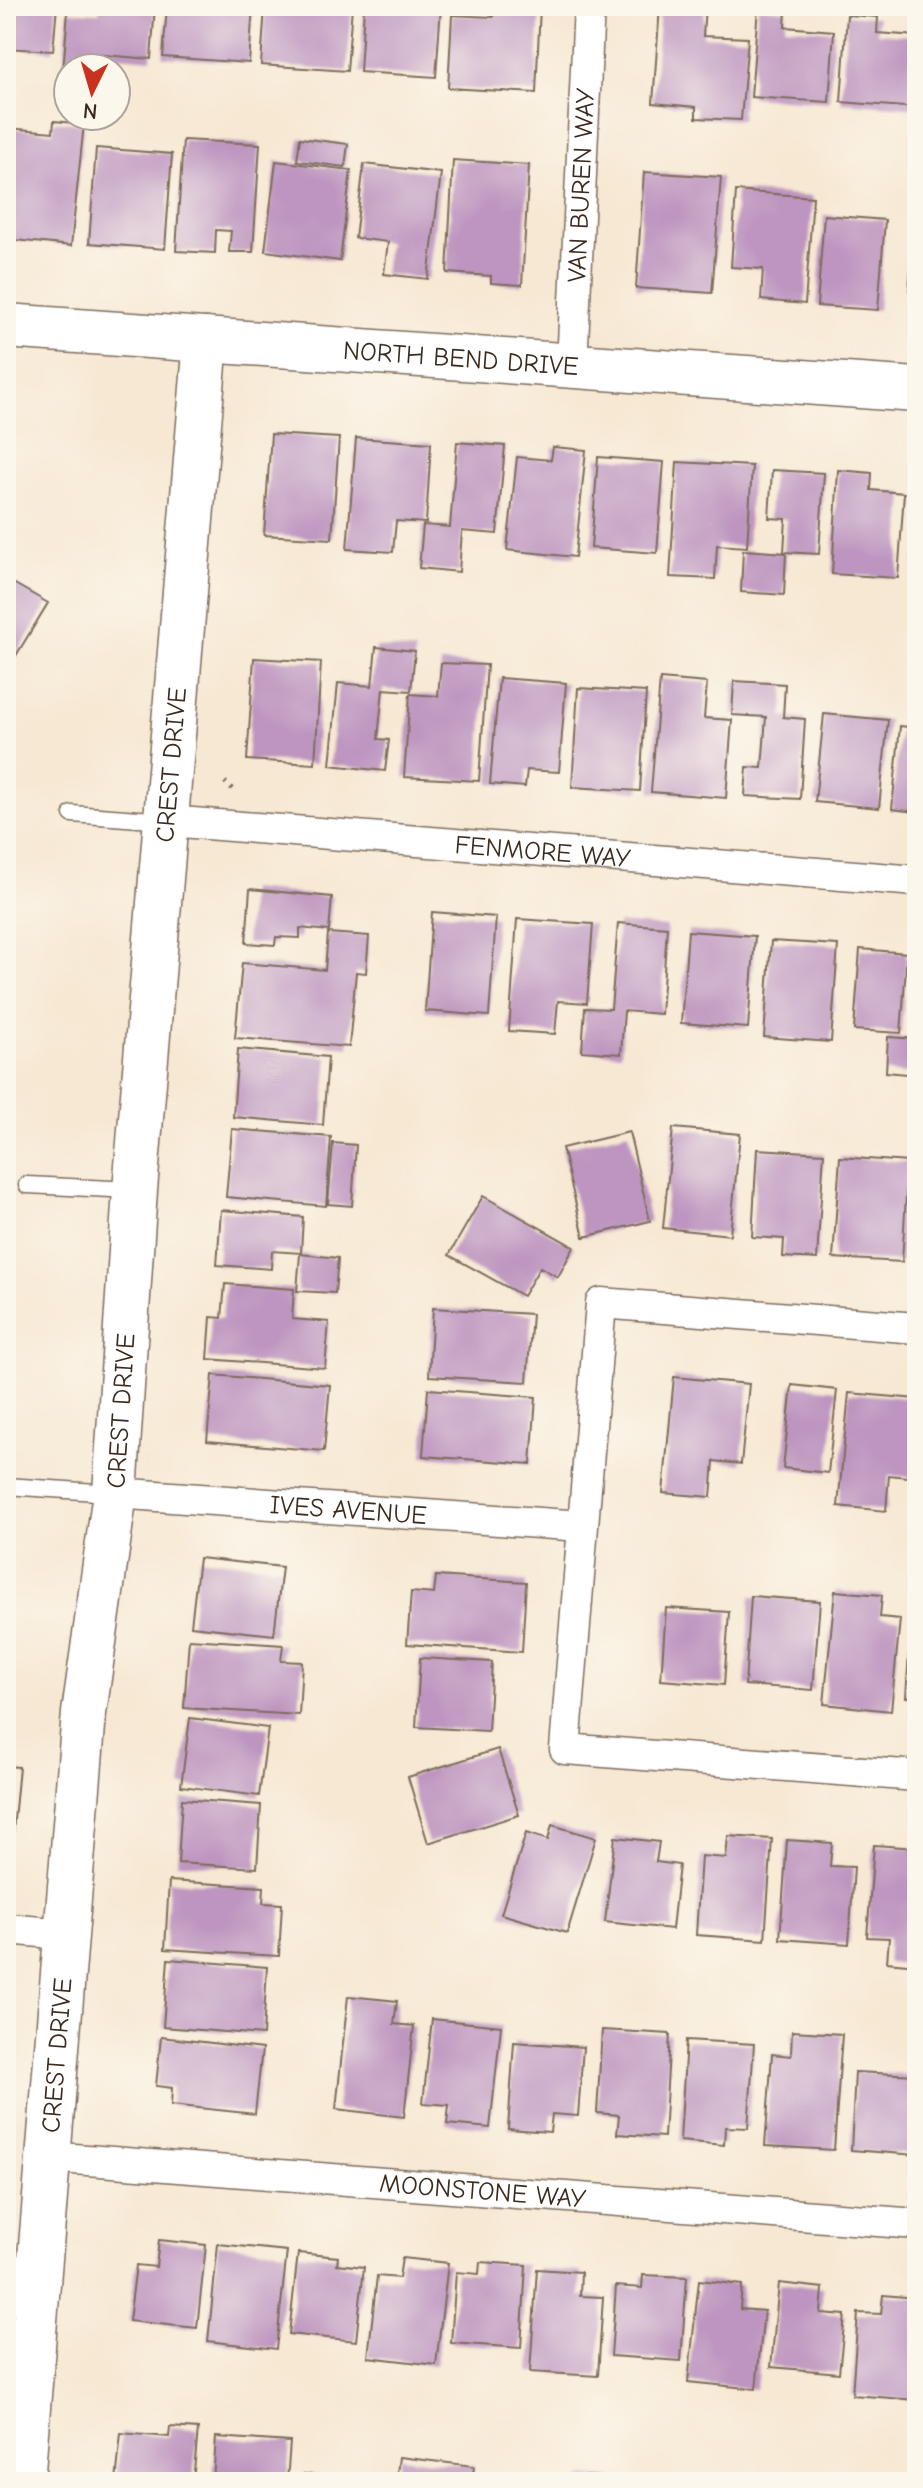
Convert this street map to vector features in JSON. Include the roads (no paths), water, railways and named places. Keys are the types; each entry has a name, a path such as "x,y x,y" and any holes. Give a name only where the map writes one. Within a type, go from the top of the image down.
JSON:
{"street":[{"name":"VAN BUREN WAY","path":"572,365 589,6"},
{"name":"NORTH BEND DRIVE","path":"6,326 917,390"},
{"name":"CREST DRIVE","path":"22,2482 84,1713 115,1493 135,1190 206,340"},
{"name":"FENMORE WAY","path":"168,821 917,881"},
{"path":"917,1328 601,1303 565,1749 917,1776"},
{"name":"IVES AVENUE","path":"115,1493 582,1526"},
{"path":"6,1929 65,1934"},
{"name":"MOONSTONE WAY","path":"48,2157 917,2224"}],"lane":[{"path":"72,814 168,821"},
{"path":"27,1185 135,1190"},
{"path":"6,1486 115,1493"}]}
